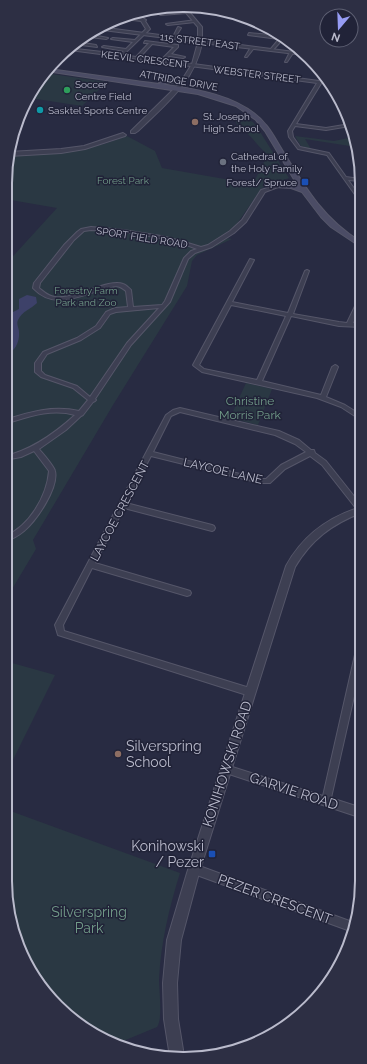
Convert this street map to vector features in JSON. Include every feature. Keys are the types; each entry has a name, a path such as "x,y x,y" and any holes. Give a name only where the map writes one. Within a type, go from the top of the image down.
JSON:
{"main road":[{"name":"ATTRIDGE DRIVE","path":"56,69 160,85"},
{"name":"ATTRIDGE DRIVE","path":"54,71 193,90 229,98 256,112 271,128 302,182 304,191 318,212 331,226 355,241"},
{"path":"160,85 182,80 193,90"},
{"path":"160,85 166,89 168,96 178,92 193,90"},
{"name":"ATTRIDGE DRIVE","path":"193,90 229,101 245,109 258,119 293,173 327,214 338,225 355,236"},
{"path":"277,186 290,180 293,173"},
{"path":"277,186 292,186 304,191"}],"street":[{"path":"161,14 174,12"},
{"path":"14,154 61,151 85,147 120,135 120,130 129,130 142,125 156,110 155,108 168,96 194,66 195,44 198,34 195,21 188,12"},
{"path":"120,56 144,34 148,27 142,17"},
{"path":"135,19 144,20"},
{"path":"168,24 195,21"},
{"path":"173,38 179,28"},
{"name":"115 STREET EAST","path":"109,30 173,38 195,44 222,44 295,53"},
{"path":"173,38 186,38 198,34"},
{"path":"198,34 202,38 222,44"},
{"path":"249,34 271,36"},
{"path":"97,36 106,38"},
{"path":"113,38 136,41"},
{"path":"112,48 121,40"},
{"path":"272,50 279,41"},
{"path":"145,42 176,46 162,61"},
{"path":"137,58 151,43"},
{"path":"83,44 96,46"},
{"path":"195,44 222,44"},
{"path":"104,47 127,50"},
{"path":"246,56 252,48"},
{"name":"KEEVIL CRESCENT","path":"75,50 194,66"},
{"path":"286,61 291,53"},
{"path":"182,80 189,65 191,54"},
{"path":"168,55 183,57"},
{"name":"WEBSTER STREET","path":"194,66 319,82"},
{"path":"319,82 294,125 290,135 296,146 304,150 328,154 355,194"},
{"path":"294,125 326,129 345,126"},
{"path":"345,178 355,179"},
{"path":"12,456 34,448 64,428 81,414 93,400 129,344 164,306 172,294 181,267 186,258 193,252 221,240 232,232 244,221 263,191 277,186 302,182"},
{"name":"SPORT FIELD ROAD","path":"132,308 128,290 121,285 109,286 60,299 44,295 36,288 37,283 75,237 86,229 106,229 139,234 193,245 201,249"},
{"path":"252,260 196,365 202,370 323,397 355,414"},
{"path":"259,382 307,271"},
{"path":"229,303 355,325"},
{"path":"93,400 88,398 75,387 43,376 38,372 38,363 45,353 79,339 98,327 108,313 115,310 164,306"},
{"path":"349,325 355,312"},
{"path":"323,397 335,367"},
{"path":"12,420 28,414 48,410 67,410 81,414"},
{"name":"LAYCOE CRESCENT","path":"250,692 61,633 60,625 170,415 175,411 180,410 277,433 292,438 312,452 324,463 355,502"},
{"path":"12,536 26,528 51,485 52,471 34,448"},
{"name":"LAYCOE LANE","path":"150,454 260,481 268,481 283,467 312,452"},
{"path":"122,505 212,528"},
{"name":"KONIHOWSKI ROAD","path":"176,1052 171,1019 170,983 174,940 194,869 291,566 299,550 312,536 326,525 355,513"},
{"path":"91,565 186,592"},
{"path":"326,801 355,676"},
{"name":"GARVIE ROAD","path":"226,769 355,810"},
{"name":"PEZER CRESCENT","path":"194,869 349,926"}],"green space":[{"name":"Soccer Centre Field","path":"51,74 107,82 82,106 35,99"},
{"name":"Forestry Farm Park and Zoo","path":"234,113 253,122 289,178 262,188 236,225 221,237 232,239 197,255 192,261 187,286 113,405 33,540 36,549 12,589 12,257 57,208 12,200 12,172 14,156 61,153 104,144 127,136 155,151 162,168 253,184 265,160 266,153 238,125 234,118"},
{"path":"295,136 334,141 349,138 351,146 305,139 311,149 301,146"},
{"name":"Christine Morris Park","path":"246,383 272,389 258,425 230,418"},
{"path":"12,663 55,675 12,762"},
{"name":"Silverspring Park","path":"12,812 180,873 172,899 164,938 159,979 160,1018 157,1027 123,1041 98,1029 79,1017 62,1002 47,985 25,946 15,914 12,892"}],"water":[{"path":"27,295 36,297 37,303 24,312 18,320 19,336 14,350 12,351 12,312 19,309 19,299"}],"place":[{"name":"Soccer Centre Field","path":"67,90"},
{"name":"Sasktel Sports Centre","path":"40,110"},
{"name":"St. Joseph High School","path":"195,122"},
{"name":"Cathedral of the Holy Family","path":"223,162"},
{"name":"Forest/ Spruce","path":"305,182"},
{"name":"Silverspring School","path":"118,754"},
{"name":"Konihowski / Pezer","path":"212,854"}],"park label":[{"name":"Forest Park","path":"123,180"}]}
